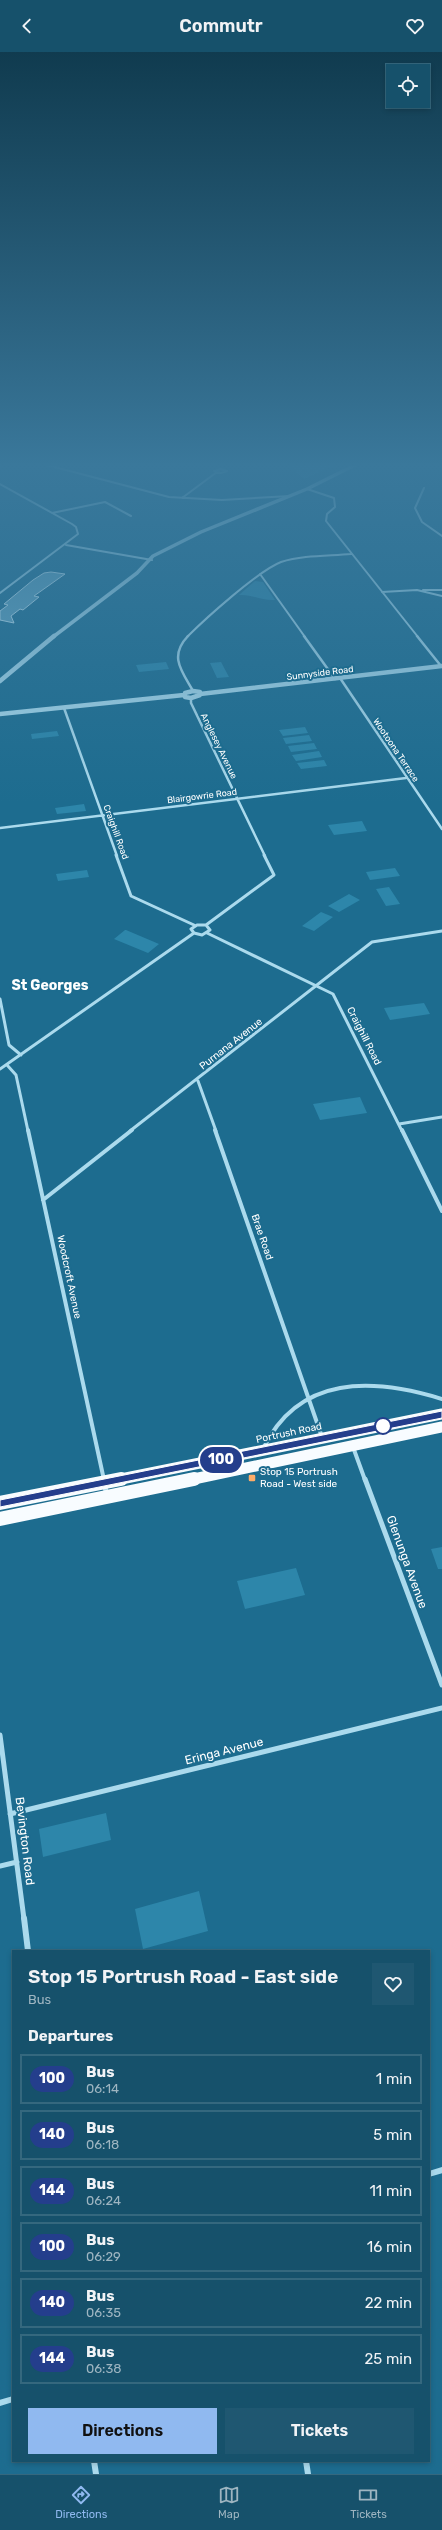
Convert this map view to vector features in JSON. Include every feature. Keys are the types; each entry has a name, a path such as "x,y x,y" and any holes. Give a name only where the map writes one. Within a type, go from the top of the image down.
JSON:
{"highway":[{"name":"Portrush Road","path":"0,1504 262,1452 442,1414"},
{"path":"0,1519 442,1427"}],"street":[{"path":"0,593 22,577"},
{"path":"0,681 131,577"},
{"path":"200,694 193,691 178,661 178,647 188,634 256,577"},
{"name":"Wootoona Terrace","path":"262,577 338,678 442,829"},
{"path":"370,577 442,666"},
{"path":"417,590 442,596"},
{"path":"382,592 442,590"},
{"name":"Sunnyside Road","path":"200,694 442,666"},
{"path":"0,714 184,695 193,691"},
{"path":"184,695 191,698 200,694"},
{"name":"Anglesey Avenue","path":"191,698 191,703 274,875 206,925"},
{"name":"Craighill Road","path":"64,708 131,896 194,926"},
{"name":"Blairgowrie Road","path":"0,828 406,778"},
{"path":"0,1069 194,933 207,933 210,929 206,925 194,926 191,929 194,933"},
{"name":"Purnana Avenue","path":"43,1200 198,1081 372,942 442,931"},
{"name":"Craighill Road","path":"207,933 318,985 333,994 442,1211"},
{"path":"0,999 9,1045 21,1055"},
{"name":"Woodcroft Avenue","path":"7,1065 16,1075 107,1497"},
{"name":"Brae Road","path":"198,1081 323,1439"},
{"path":"399,1124 442,1117"},
{"path":"262,1452 268,1436 292,1411 308,1399 325,1390 352,1387 408,1391 442,1399"},
{"name":"Glenunga Avenue","path":"353,1446 442,1685"},
{"name":"Eringa Avenue","path":"10,1814 442,1708"},
{"name":"Bevington Road","path":"0,1735 28,1950"},
{"path":"0,1866 17,1862"},
{"path":"430,2174 442,2170"},
{"path":"0,2403 12,2399"},
{"path":"94,2462 96,2474"},
{"path":"306,2462 308,2474"}],"shaded area":[{"path":"255,581 263,582 275,600 266,600 239,595"},
{"path":"166,662 169,669 139,672 136,665"},
{"path":"221,662 229,677 217,678 210,663"},
{"path":"305,727 308,733 283,736 279,730"},
{"path":"57,731 59,736 32,739 31,734"},
{"path":"309,735 312,741 286,744 283,738"},
{"path":"314,743 317,749 291,752 288,746"},
{"path":"319,751 322,757 296,761 292,755"},
{"path":"324,760 327,766 301,769 297,763"},
{"path":"84,804 86,811 57,814 55,808"},
{"path":"362,821 367,831 334,835 328,825"},
{"path":"395,868 400,876 370,880 366,872"},
{"path":"87,870 89,877 58,881 56,874"},
{"path":"389,887 400,904 386,906 376,889"},
{"path":"349,894 360,900 339,912 328,906"},
{"path":"321,912 333,917 314,931 302,926"},
{"path":"125,930 159,944 148,953 114,939"},
{"path":"424,1003 430,1014 390,1020 384,1008"},
{"path":"360,1097 367,1113 320,1120 313,1104"},
{"path":"442,1547 442,1569 438,1569 431,1549"},
{"path":"296,1568 305,1595 245,1609 237,1581"},
{"path":"106,1813 111,1840 43,1857 39,1829"},
{"path":"199,1891 208,1931 143,1949 135,1909"}],"building":[{"path":"38,577 61,577 34,596 39,597 23,610 20,609 11,616 14,623 0,620 0,611 8,605 4,604"}],"bus line":[{"name":"100","path":"0,1504 224,1460 442,1414"}],"place":[{"name":"Stop 15 Portrush Road - West side","path":"252,1478"}],"district":[{"name":"St Georges","path":"50,985"}]}
